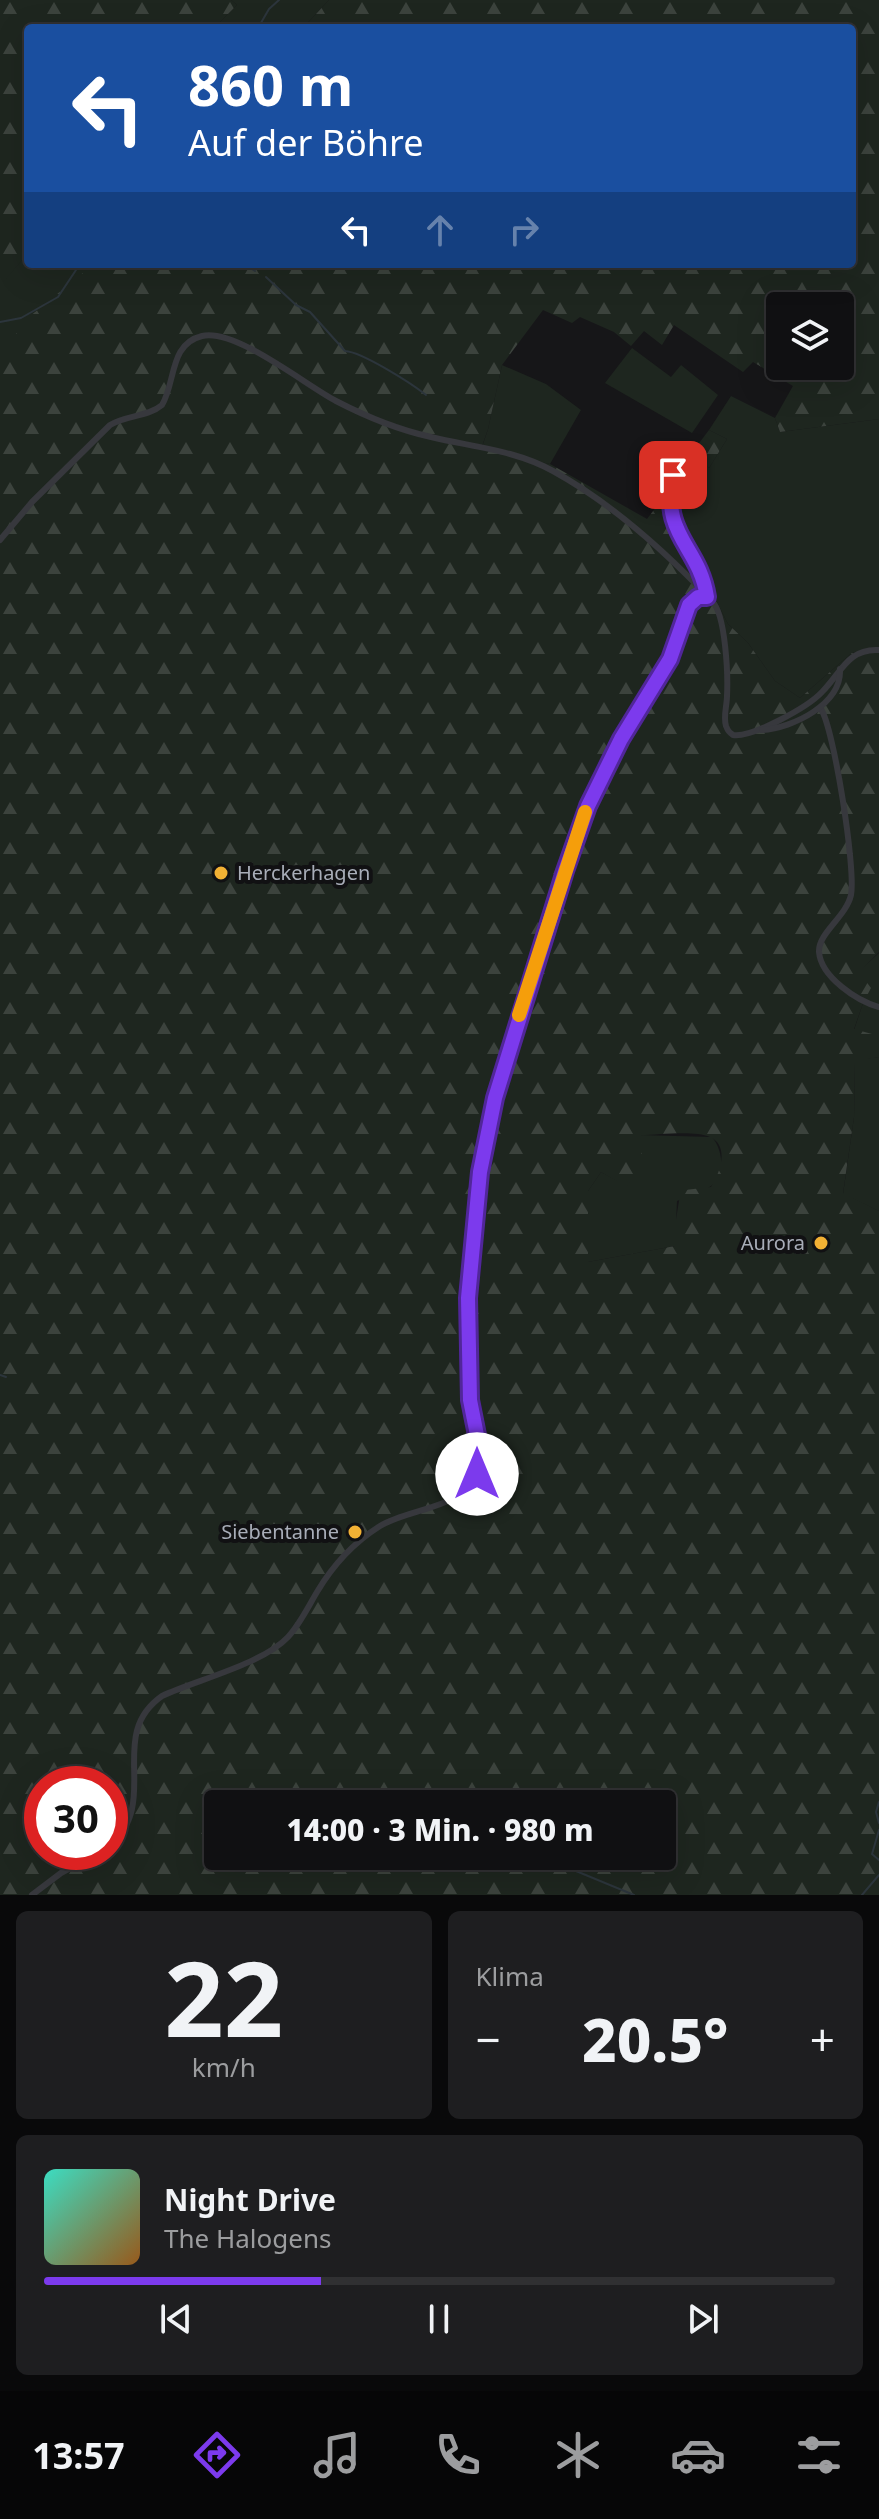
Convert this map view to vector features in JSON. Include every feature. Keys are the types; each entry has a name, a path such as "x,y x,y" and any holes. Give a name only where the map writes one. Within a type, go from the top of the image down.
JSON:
{"street":[{"path":"0,540 32,502 110,425 125,417 156,410 162,405 176,361 187,343 197,337 217,335 256,352 337,402 377,420 430,437 499,451 552,470 646,538 697,584 717,609 728,686 726,726 736,736 778,727 821,709 838,686 840,669"},
{"path":"677,467 671,485 671,511 679,534 702,575 707,597"},
{"path":"128,1822 132,1813 136,1732 140,1717 148,1707 171,1692 278,1645 295,1629 328,1575 352,1547 395,1518 455,1497 467,1488 477,1474 481,1455 469,1388 468,1298 480,1172 495,1098 588,806 621,739 670,659 689,605 698,597 707,597"},
{"path":"759,729 815,698 856,653 879,650"},
{"path":"821,709 829,728 853,881 848,903 840,919 822,938 819,955 824,968 835,979 863,1003 879,1007"},
{"path":"32,1895 67,1870"}],"green space":[{"path":"0,0 231,0 237,5 218,24 24,24 24,258 0,286"},
{"path":"231,0 329,0 307,24 218,24 237,5"},
{"path":"329,0 879,0 879,419 780,432 775,418 793,386 783,380 854,380 854,292 766,292 766,370 753,362 743,372 674,325 662,345 644,331 631,346 614,332 580,317 572,323 543,310 502,365 481,449 550,464 647,519 668,491 681,532 728,624 748,643 775,681 800,698 853,652 863,656 879,656 879,952 859,972 871,988 854,1029 879,1036 879,1057 855,1061 854,1117 843,1193 879,1211 879,1895 0,1895 0,355 29,317 89,268 856,268 856,24 307,24","holes":["641,1135 703,1135 716,1141 721,1160 711,1187 685,1190 680,1195 675,1246 588,1262 588,1191 601,1172 627,1187 642,1163"]},
{"path":"24,258 24,268 96,268 0,362 0,285"},
{"path":"632,348 671,377 681,365 718,395 692,433 605,383"},
{"path":"502,365 546,384 581,410 550,464 481,450"},
{"path":"731,396 775,418 780,432 879,419 879,656 863,656 853,652 800,698 775,681 748,643 728,624 681,532 668,491 691,454 709,468 727,439 709,430"},
{"path":"709,430 727,439 709,468 691,454"},
{"path":"879,953 879,1037 854,1030 863,1003 858,972"},
{"path":"879,1057 879,1211 843,1194 854,1117 855,1060"},
{"path":"640,1135 712,1137 721,1157 718,1178 708,1188 677,1201 675,1246 588,1262 588,1191 601,1172 627,1186 641,1163"}],"waterway":[{"path":"260,24 279,0"},
{"path":"0,322 21,318 58,297 77,268"},
{"path":"250,268 255,271"},
{"path":"266,277 296,305 310,312 345,351 374,362 426,395"},
{"path":"0,1375 6,1377"},
{"path":"879,1802 876,1812 879,1823"},
{"path":"879,1830 872,1854 879,1860"},
{"path":"567,1870 634,1895"},
{"path":"862,1895 879,1875"}],"slow traffic":[{"path":"519,1015 585,812"}],"place":[{"name":"Herckerhagen","path":"221,873"},
{"name":"Aurora","path":"821,1243"},
{"name":"Siebentanne","path":"355,1532"}],"route":[{"path":"477,1474 481,1455 470,1400 466,1331 472,1233 495,1098 588,806 621,739 670,659 689,605 698,597 707,597 702,575 673,520 670,499 673,475"}]}
